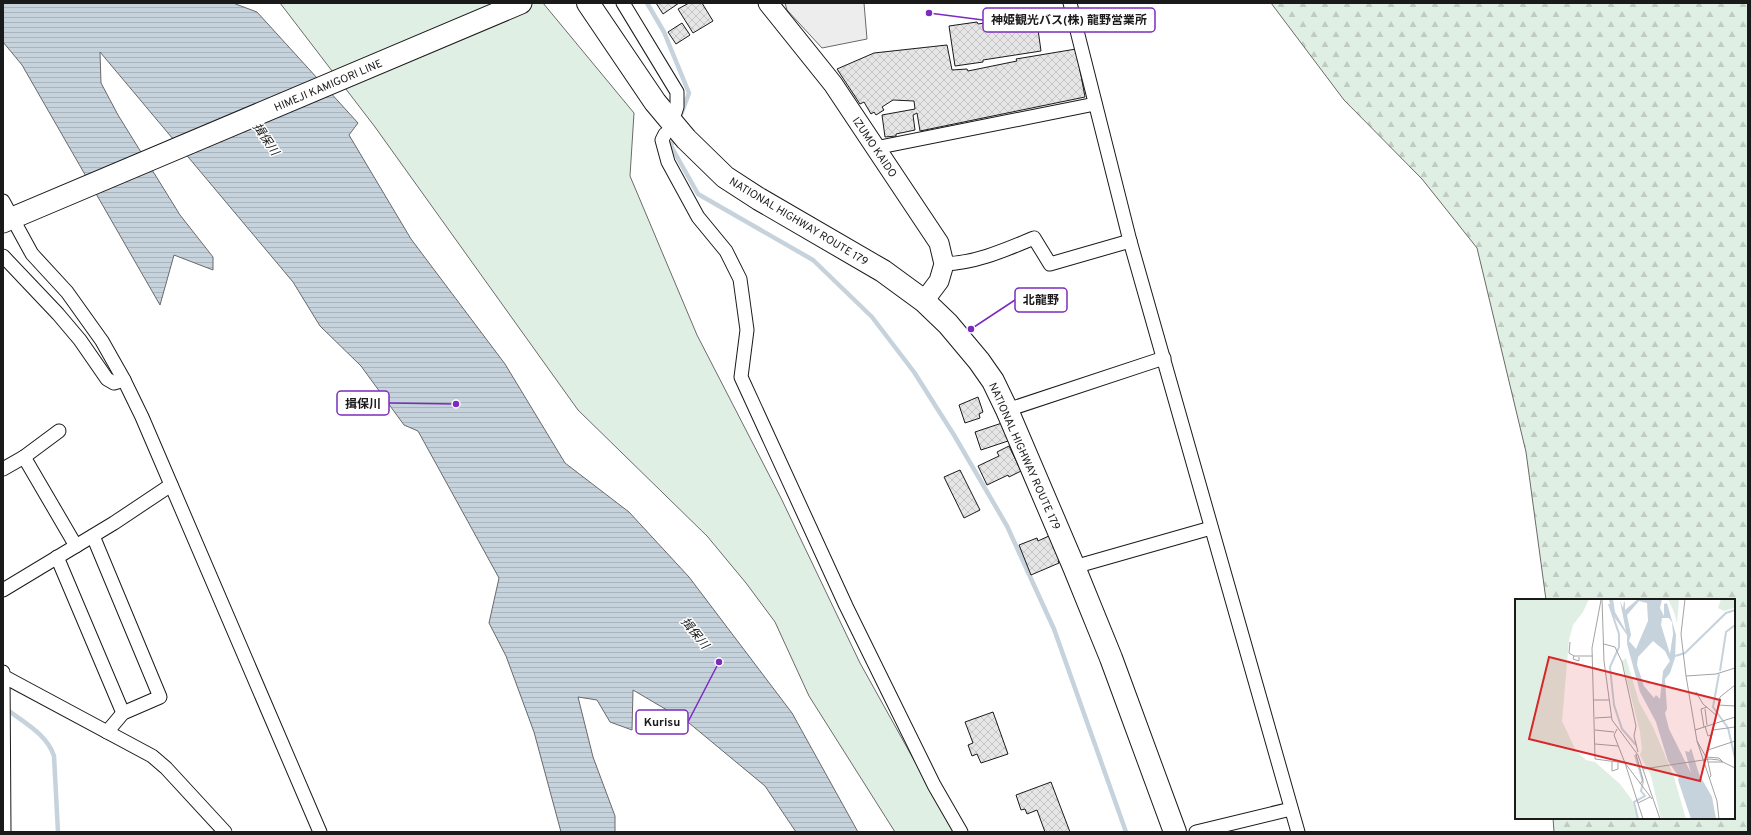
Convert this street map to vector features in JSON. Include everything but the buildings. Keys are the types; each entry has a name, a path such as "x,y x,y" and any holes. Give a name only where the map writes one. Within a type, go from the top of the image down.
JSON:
{"highway":[{"name":"NATIONAL HIGHWAY ROUTE 179","path":"588,3 655,102 686,139 725,177 759,199 883,271 924,301 948,324 993,381 1007,410 1111,658 1174,832"}],"main road":[{"name":"HIMEJI KAMIGORI LINE","path":"6,214 46,203 356,74 521,3"}],"street":[{"path":"623,3 676,92 677,107 675,113"},
{"name":"IZUMO KAIDO","path":"768,3 833,84 939,243 944,264"},
{"path":"1070,3 1130,241 1298,832"},
{"path":"875,148 1095,104"},
{"path":"665,134 662,140 668,162 698,217 726,251 740,279 747,330 741,377 846,606 934,786 961,832"},
{"path":"6,214 32,254 67,292 102,340 124,380 142,417 320,832"},
{"path":"924,301 938,281 944,264 957,264 983,258 1034,238 1050,264 1130,241"},
{"path":"3,256 80,340 107,379 114,383 124,380"},
{"path":"1007,410 1164,358"},
{"path":"3,469 24,457 59,431"},
{"path":"24,457 76,546"},
{"path":"3,590 93,536 171,486"},
{"path":"1074,568 1211,528"},
{"path":"93,536 160,697 123,713 107,732"},
{"path":"57,557 123,713"},
{"path":"3,672 4,832"},
{"path":"3,676 152,756 166,768 225,832"},
{"path":"1196,832 1291,809"}],"green space":[{"path":"280,3 543,3 634,113 630,176 697,335 781,498 860,663 954,832 895,832 809,696 775,622 746,583 707,536 578,410 375,127"},
{"path":"1271,3 1748,3 1748,832 1554,832 1553,819 1735,819 1735,599 1546,599 1526,452 1477,248 1422,179 1344,100"}],"shaded area":[{"path":"785,3 864,3 867,39 822,48 787,10"}],"water":[{"path":"3,3 233,3 257,12 358,123 349,135 411,239 505,364 565,463 629,512 689,577 792,713 858,832 796,832 765,786 689,723 633,690 632,730 610,722 597,700 578,697 593,757 615,816 615,832 561,832 534,732 506,656 489,623 499,578 418,431 404,425 361,366 320,326 293,282 100,52 101,83 118,115 180,215 213,257 213,270 174,255 160,305 22,65 3,42"}],"waterway":[{"path":"647,3 664,32 689,93 679,120"},
{"path":"675,135 671,146 698,194 813,260 872,317 914,372 954,435 1007,526 1054,629 1126,832"},
{"path":"5,708 34,729 51,748 54,756 58,832"}],"place":[{"name":"神姫観光バス(株) 龍野営業所","path":"929,13"},
{"name":"北龍野","path":"971,329"},
{"name":"揖保川","path":"456,404"},
{"name":"Kurisu","path":"719,662"}]}
